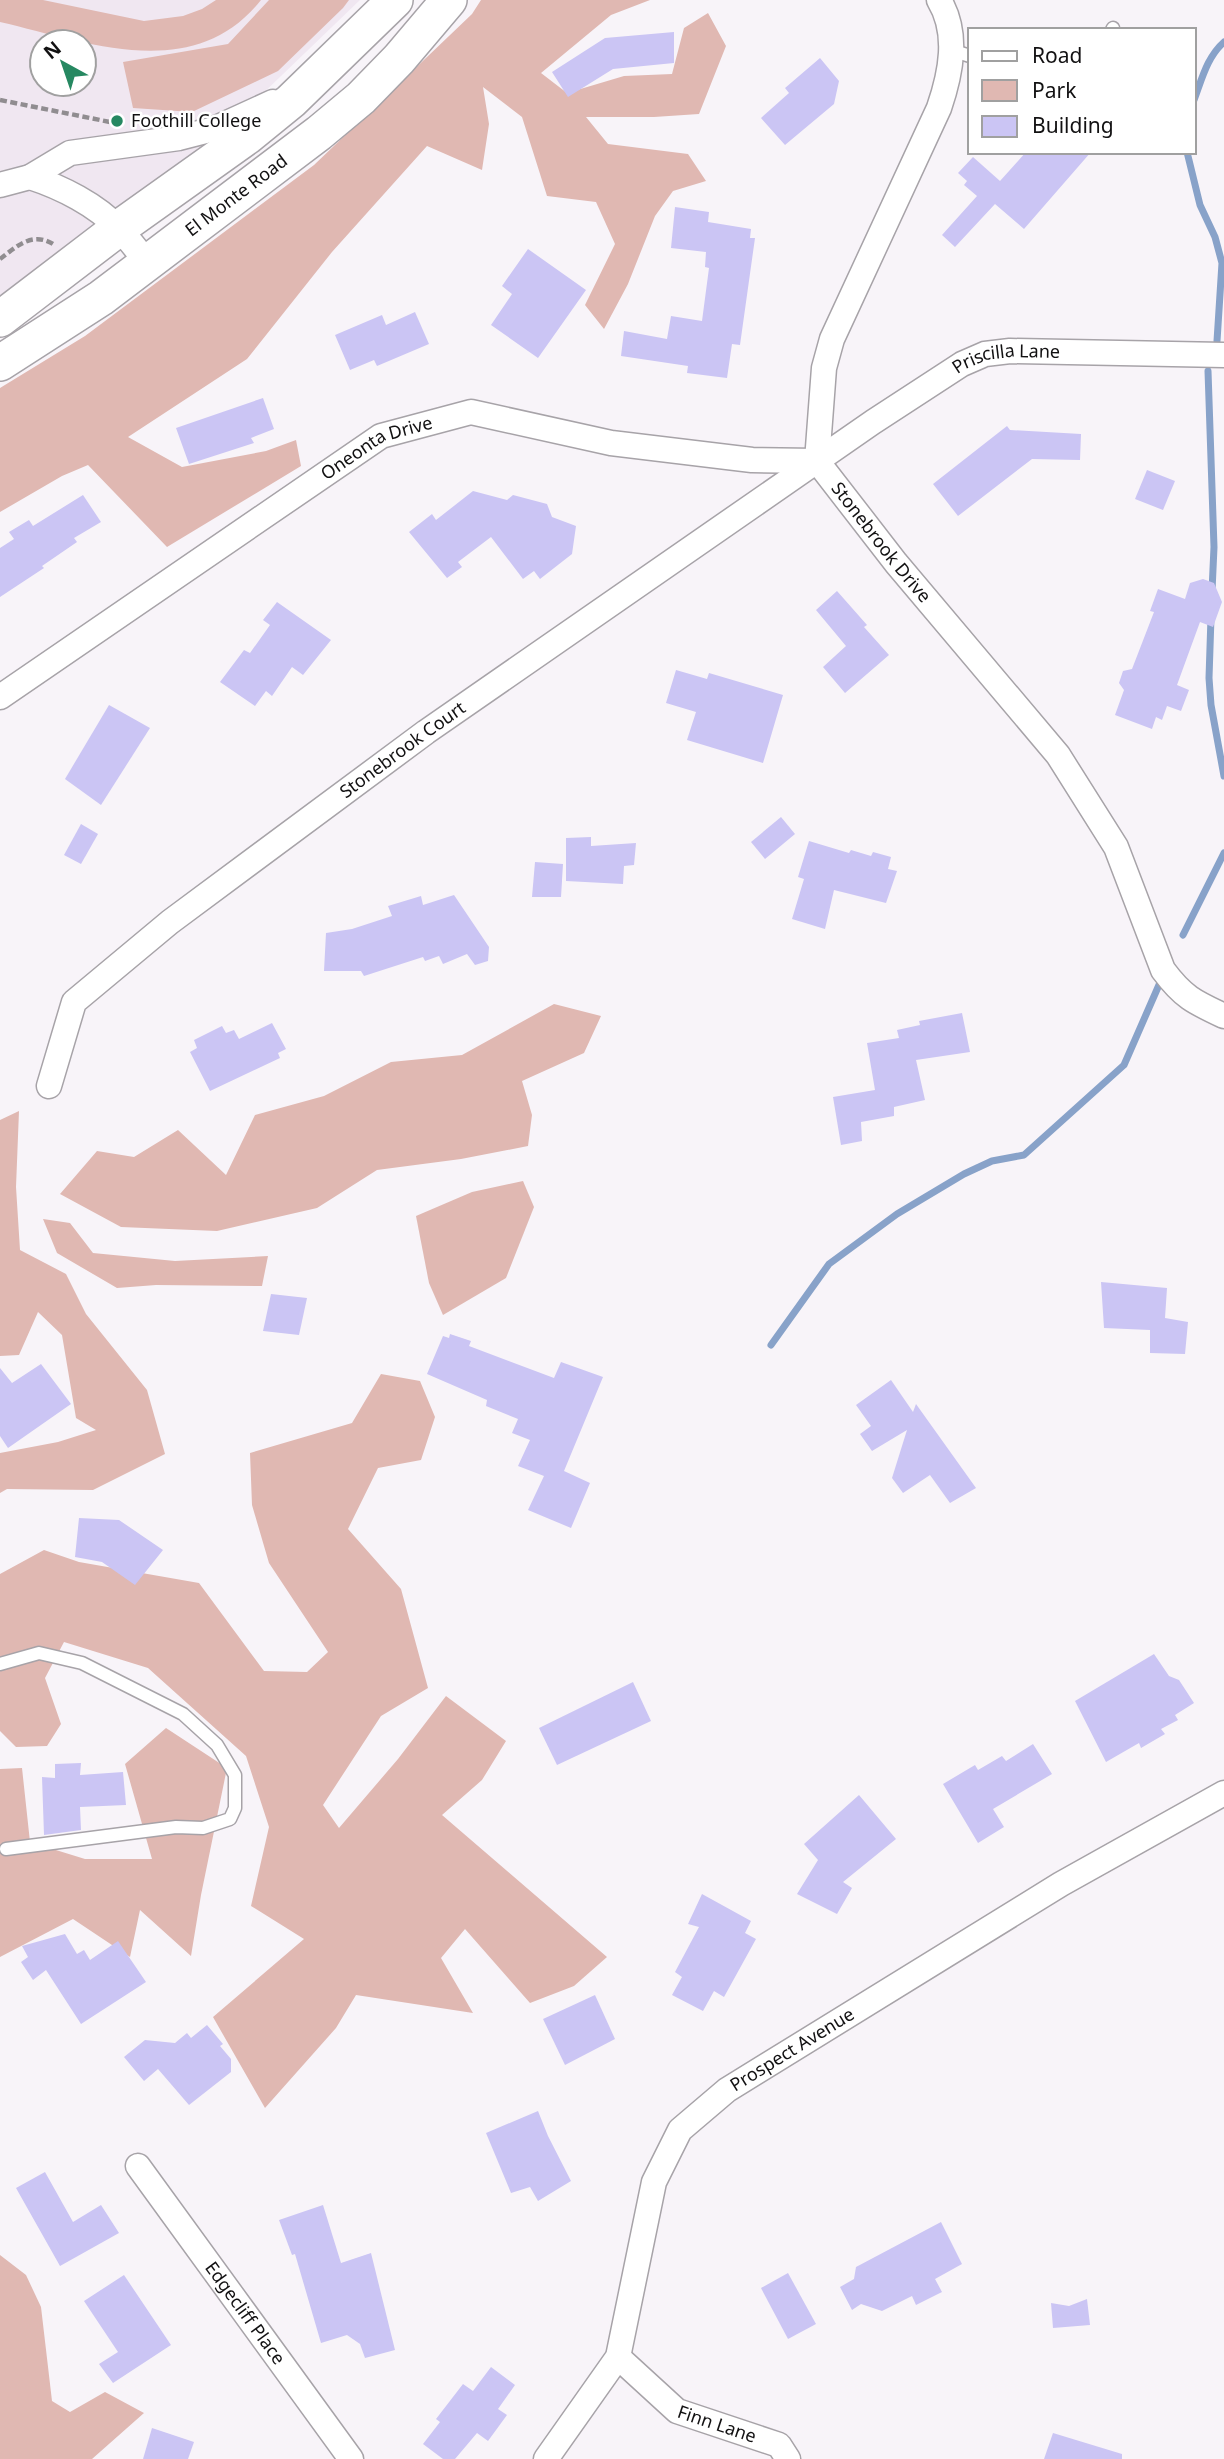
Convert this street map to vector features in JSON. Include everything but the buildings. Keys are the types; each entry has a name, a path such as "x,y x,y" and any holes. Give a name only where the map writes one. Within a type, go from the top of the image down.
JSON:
{"street":[{"path":"0,318 119,228 248,136 291,101 395,0"},
{"name":"El Monte Road","path":"0,363 101,299 319,133 361,98 399,59 449,0"},
{"path":"817,461 824,368 832,339 939,107 960,53 939,0"},
{"path":"0,185 30,177 70,153 179,138 245,116 306,82 348,48"},
{"path":"30,177 77,198 119,228 147,263"},
{"name":"Priscilla Lane","path":"817,461 962,364 985,354 1010,351 1224,355"},
{"name":"Oneonta Drive","path":"0,697 381,436 471,412 611,443 752,460 817,461"},
{"name":"Stonebrook Drive","path":"817,461 896,563 1058,755 1116,848 1163,970 1189,1000 1224,1016"},
{"name":"Stonebrook Court","path":"49,1086 74,1002 170,922 426,732 817,461"},
{"name":"Prospect Avenue","path":"546,2459 618,2357 654,2182 680,2130 727,2090 1061,1884 1224,1793"},
{"name":"Edgecliff Place","path":"138,2166 351,2459"},
{"name":"Finn Lane","path":"618,2357 677,2411 779,2445 788,2459"}],"lane":[{"path":"0,1664 38,1653 82,1663 135,1687 183,1714 217,1745 235,1775 235,1808 230,1819 203,1828 176,1827 6,1849"}],"path":[{"path":"0,100 115,123"},
{"path":"0,259 23,241 49,241 60,250"}],"shaded area":[{"name":"Foothill College","path":"0,0 360,0 196,158 0,299"}],"green space":[{"path":"0,0 43,0 144,21 183,16 216,0 261,0 234,26 204,42 172,50 138,50 98,45 98,28 28,29 0,22"},
{"path":"269,0 349,0 278,71 192,112 133,108 123,62 228,44"},
{"path":"481,0 650,0 611,15 541,73 567,93 624,76 672,74 684,28 708,13 726,46 699,114 586,117 608,144 688,154 706,181 673,191 655,216 628,284 604,329 585,305 615,244 596,202 547,196 522,117 483,87 489,124 482,170 427,146 332,252 247,359 128,437 182,467 266,451 296,440 301,466 167,547 88,465 62,476 0,512 0,388 85,336 314,165 472,14"},
{"path":"554,1004 601,1016 584,1053 522,1081 532,1115 528,1146 461,1159 377,1170 317,1208 217,1231 121,1227 60,1194 97,1151 134,1157 178,1130 226,1175 255,1115 324,1096 391,1062 462,1055"},
{"path":"19,1111 16,1187 20,1250 66,1274 86,1314 147,1390 165,1454 93,1490 7,1489 0,1493 0,1453 58,1442 96,1430 76,1418 62,1335 38,1312 19,1355 0,1356 0,1120"},
{"path":"523,1181 534,1207 506,1278 443,1315 429,1283 416,1216 472,1192"},
{"path":"43,1219 70,1223 93,1253 175,1261 268,1256 262,1286 156,1285 117,1288 57,1253"},
{"path":"381,1374 420,1381 435,1417 421,1460 378,1468 348,1529 401,1589 428,1688 381,1716 323,1805 339,1828 398,1759 446,1696 506,1741 482,1780 442,1815 607,1957 574,1986 530,2003 465,1929 441,1958 473,2013 356,1995 336,2028 265,2108 213,2017 304,1939 251,1906 269,1827 246,1756 148,1668 64,1642 45,1678 61,1724 47,1746 16,1747 0,1731 0,1574 44,1550 79,1562 199,1583 264,1671 307,1672 328,1652 269,1563 252,1505 250,1453 352,1423"},
{"path":"166,1728 227,1768 191,1956 140,1910 130,1957 73,1919 0,1957 0,1769 22,1768 30,1842 85,1859 152,1859 125,1764"},
{"path":"0,2255 26,2275 41,2307 52,2401 70,2412 105,2392 144,2413 92,2459 0,2459"}],"waterway":[{"path":"1196,95 1209,61 1224,42"},
{"path":"1187,154 1200,205 1215,237 1222,263 1217,341"},
{"path":"1208,371 1214,547 1212,591"},
{"path":"1211,617 1211,705 1224,776"},
{"path":"1183,935 1224,853"},
{"path":"771,1345 829,1264 897,1214 964,1174 992,1161 1024,1155 1124,1065 1162,978"}],"place":[{"name":"Foothill College","path":"117,121"}]}
